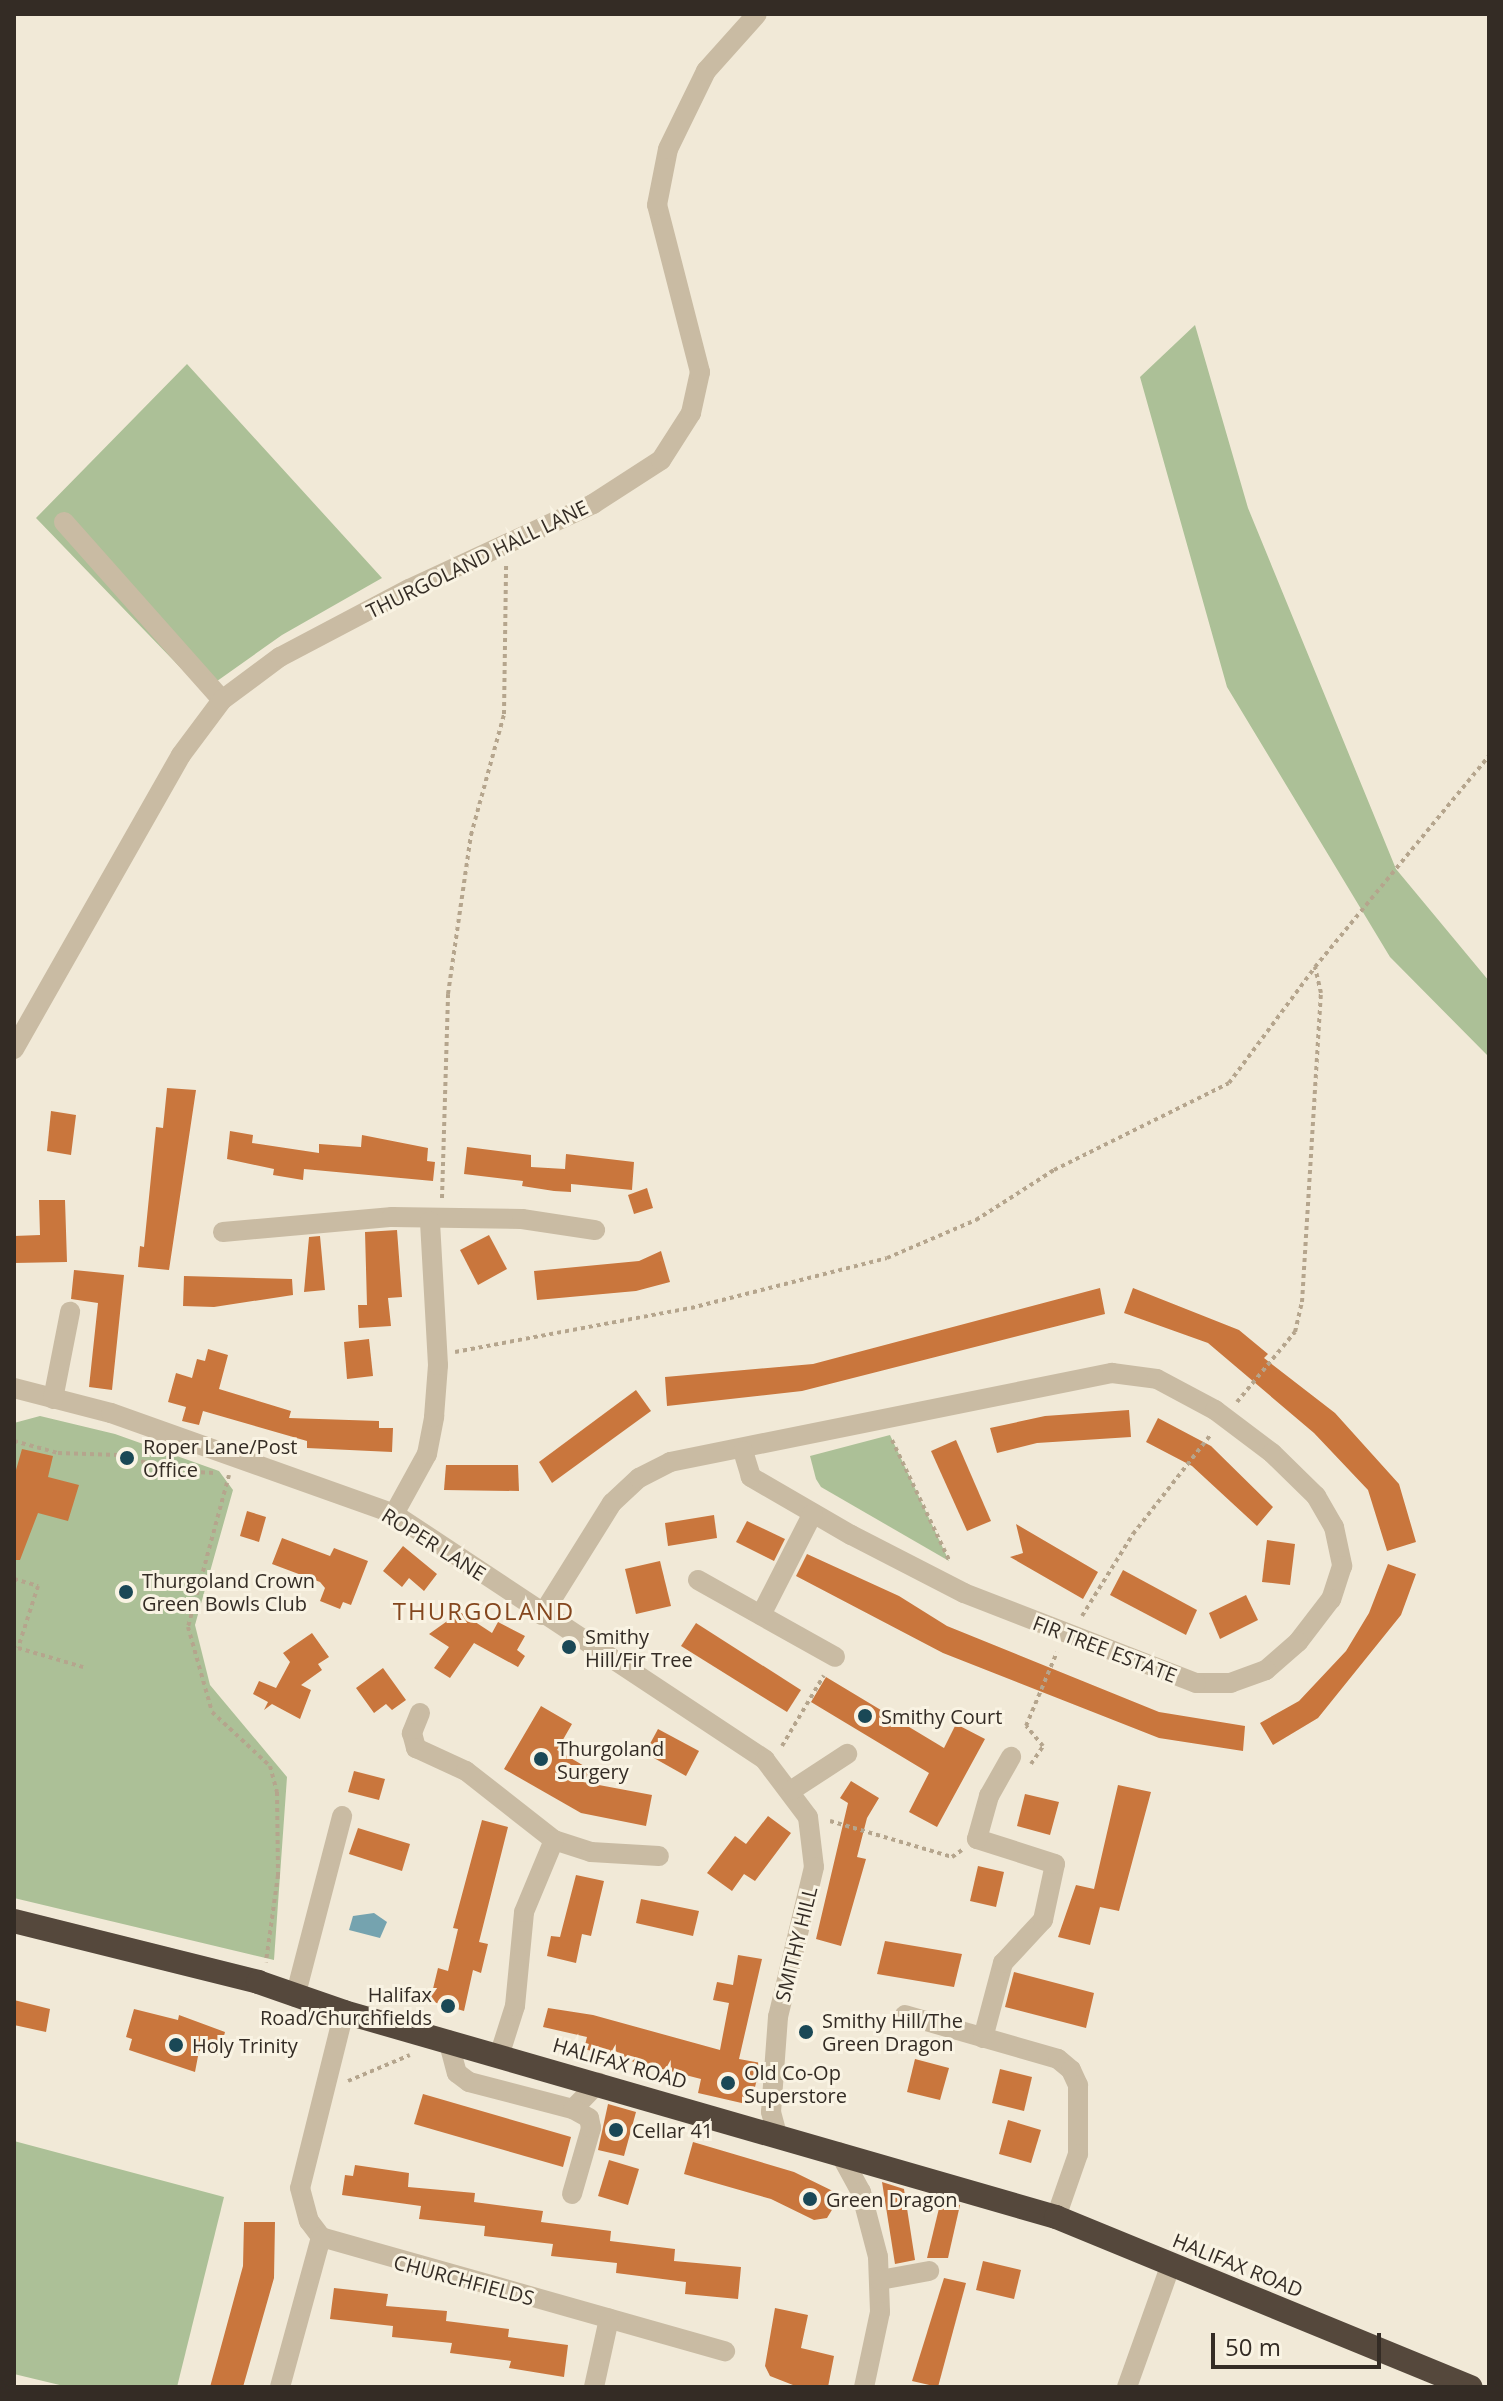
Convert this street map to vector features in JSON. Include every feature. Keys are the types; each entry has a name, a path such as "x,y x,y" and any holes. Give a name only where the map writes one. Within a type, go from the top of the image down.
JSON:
{"highway":[{"name":"HALIFAX ROAD","path":"14,1921 263,1984 344,2012 500,2053 1056,2217 1471,2387"}],"street":[{"name":"THURGOLAND HALL LANE","path":"14,1049 181,755 222,700 280,657 409,589 506,547 593,504 661,460 691,413 700,372 657,205 668,149 706,71 757,14"},
{"path":"64,522 222,700"},
{"path":"223,1232 392,1217 522,1219 595,1230"},
{"path":"394,1514 427,1454 437,1355 436,1220"},
{"path":"53,1399 70,1312"},
{"name":"FIR TREE ESTATE","path":"542,1615 612,1503 639,1478 670,1462 743,1451 1054,1381 1112,1373 1157,1379 1215,1410 1272,1453 1316,1496 1334,1527 1342,1566 1331,1599 1298,1642 1266,1670 1231,1683 1196,1683 964,1593 751,1477 743,1451"},
{"name":"ROPER LANE","path":"14,1388 111,1413 394,1514 542,1615 728,1732 770,1766"},
{"path":"761,1615 813,1513"},
{"path":"698,1580 835,1657"},
{"path":"420,1713 412,1733 416,1748 466,1771 530,1817 554,1840 591,1852 659,1856"},
{"path":"792,1790 847,1754"},
{"path":"983,2038 1003,1963 1043,1920 1055,1864 977,1839 989,1796 1011,1757"},
{"name":"SMITHY HILL","path":"770,1766 792,1790 808,1817 814,1867 778,2017 771,2071 777,2134"},
{"path":"295,1997 342,1816"},
{"path":"500,2053 515,2006 524,1912 554,1840"},
{"path":"280,2387 321,2237 309,2221 300,2188 344,2012"},
{"path":"905,2015 1058,2059 1078,2085 1078,2154 1056,2217"},
{"path":"448,2040 457,2073 469,2082 573,2109 589,2118 591,2128 572,2194"},
{"path":"573,2109 599,2082"},
{"path":"839,2152 867,2209 880,2280 873,2357 864,2387"},
{"name":"CHURCHFIELDS","path":"321,2237 725,2351"},
{"path":"1127,2387 1171,2264"},
{"path":"880,2280 929,2271"},
{"path":"594,2387 609,2319"}],"path":[{"path":"436,1220 448,994 471,835 504,714 506,547"},
{"path":"437,1355 691,1308 887,1258 976,1220 1054,1170 1229,1083 1315,967 1489,756"},
{"path":"882,1419 964,1593"},
{"path":"14,1441 58,1453 118,1455 204,1475 223,1468 229,1456"},
{"path":"229,1456 188,1627 212,1712 270,1766 277,1792 278,1875 263,1984"},
{"path":"14,1579 38,1586 18,1648 83,1667"},
{"path":"770,1766 835,1657"},
{"path":"808,1817 862,1828 952,1857"},
{"path":"324,2091 448,2040"}],"green space":[{"path":"1195,325 1248,508 1396,869 1489,981 1489,1057 1390,957 1227,687 1140,377"},
{"path":"187,364 382,578 282,635 203,691 36,518"},
{"path":"40,1416 115,1434 219,1471 233,1490 195,1625 210,1685 287,1777 274,1960 14,1898 14,1423"},
{"path":"890,1435 949,1561 821,1487 816,1479 810,1456"},
{"path":"14,2141 224,2197 177,2387 68,2387 14,2374"}],"water":[{"path":"374,1913 387,1922 380,1938 349,1930 353,1916"}],"building":[{"path":"167,1088 196,1090 169,1270 138,1267 140,1246 144,1247 156,1127 163,1128"},
{"path":"51,1111 76,1115 71,1155 47,1151"},
{"path":"230,1131 253,1135 252,1143 319,1153 319,1144 361,1147 362,1135 428,1148 427,1161 435,1162 433,1181 304,1169 303,1180 273,1175 274,1169 227,1159"},
{"path":"467,1147 531,1155 531,1167 565,1169 566,1154 634,1162 632,1190 571,1184 571,1192 554,1191 522,1186 523,1181 464,1174"},
{"path":"647,1188 653,1208 634,1214 628,1195"},
{"path":"39,1200 65,1200 67,1262 14,1263 14,1236 40,1235"},
{"path":"397,1230 402,1297 388,1298 391,1326 359,1328 358,1305 367,1305 365,1232"},
{"path":"489,1235 507,1269 478,1285 460,1250"},
{"path":"320,1236 325,1290 304,1292 309,1237"},
{"path":"661,1251 670,1282 636,1291 537,1300 534,1271 639,1261"},
{"path":"74,1270 124,1275 112,1390 89,1387 98,1303 71,1299"},
{"path":"184,1276 292,1279 293,1295 214,1307 183,1306"},
{"path":"1100,1288 1105,1314 802,1391 667,1406 665,1377 813,1364"},
{"path":"1133,1288 1239,1330 1268,1354 1264,1358 1335,1413 1399,1484 1416,1542 1387,1551 1368,1490 1314,1433 1208,1343 1124,1313"},
{"path":"369,1339 373,1376 347,1379 344,1342"},
{"path":"208,1349 228,1355 219,1389 291,1411 289,1418 379,1421 379,1428 393,1428 392,1452 307,1448 307,1441 203,1411 199,1425 182,1421 186,1407 168,1402 176,1373 192,1378 197,1359 205,1361"},
{"path":"636,1390 651,1411 552,1483 539,1462"},
{"path":"1129,1410 1131,1437 1037,1443 997,1453 990,1428 1045,1416"},
{"path":"1158,1418 1211,1446 1273,1507 1257,1526 1192,1466 1146,1442"},
{"path":"956,1440 991,1521 967,1531 931,1451"},
{"path":"22,1449 53,1456 48,1477 79,1485 68,1521 38,1513 20,1560 14,1560 14,1477"},
{"path":"446,1465 518,1465 519,1491 444,1490"},
{"path":"247,1511 266,1517 259,1542 240,1536"},
{"path":"714,1515 717,1538 668,1546 665,1523"},
{"path":"747,1521 785,1539 774,1561 736,1542"},
{"path":"1016,1524 1098,1572 1083,1599 1010,1557 1023,1553"},
{"path":"282,1538 330,1556 334,1548 368,1561 351,1605 343,1602 340,1609 320,1601 325,1588 320,1582 272,1564"},
{"path":"1267,1540 1295,1544 1290,1585 1262,1582"},
{"path":"403,1546 437,1574 424,1591 409,1578 402,1587 383,1571"},
{"path":"807,1554 899,1596 947,1626 1159,1712 1245,1726 1243,1751 1159,1738 943,1653 796,1576"},
{"path":"660,1561 671,1606 636,1614 625,1569"},
{"path":"1388,1564 1416,1574 1401,1615 1318,1718 1273,1745 1260,1723 1299,1701 1346,1651 1369,1613"},
{"path":"1123,1570 1197,1610 1186,1635 1110,1595"},
{"path":"1246,1595 1258,1620 1220,1639 1209,1613"},
{"path":"460,1612 492,1633 498,1622 525,1636 517,1650 525,1656 518,1667 474,1643 450,1678 434,1668 449,1647 429,1634"},
{"path":"696,1623 801,1690 787,1712 681,1646"},
{"path":"312,1633 329,1657 318,1664 322,1670 301,1685 311,1690 300,1719 272,1704 264,1710 268,1702 253,1694 259,1681 276,1688 290,1662 283,1653"},
{"path":"383,1668 406,1700 392,1710 386,1704 374,1713 356,1688"},
{"path":"826,1677 944,1748 956,1724 985,1739 937,1827 909,1812 929,1773 811,1702"},
{"name":"Thurgoland Surgery","path":"541,1706 572,1724 557,1750 591,1770 583,1782 652,1795 646,1826 581,1813 504,1769"},
{"path":"658,1729 699,1751 686,1776 645,1753"},
{"path":"354,1771 385,1779 379,1800 348,1792"},
{"path":"851,1781 879,1798 867,1818 857,1857 866,1859 841,1946 816,1939 848,1803 840,1798"},
{"path":"1118,1785 1151,1792 1119,1911 1100,1907 1090,1945 1058,1937 1076,1885 1094,1889"},
{"path":"1025,1794 1059,1802 1050,1835 1017,1826"},
{"path":"768,1816 791,1833 755,1881 744,1874 732,1891 707,1873 735,1836 746,1844"},
{"path":"482,1820 508,1827 479,1942 488,1944 481,1973 473,1970 464,2011 430,2001 438,1968 448,1971 458,1929 453,1928"},
{"path":"358,1828 410,1844 402,1871 349,1854"},
{"path":"978,1866 1004,1872 996,1907 970,1901"},
{"path":"576,1875 604,1881 591,1936 582,1934 576,1963 547,1956 551,1936 560,1937"},
{"path":"641,1899 699,1911 693,1936 636,1923"},
{"path":"885,1941 962,1954 954,1987 877,1974"},
{"path":"738,1955 762,1959 739,2059 761,2063 752,2099 746,2104 698,2093 701,2079 584,2049 587,2037 543,2027 548,2008 593,2015 720,2050 729,2003 713,2000 717,1982 733,1985"},
{"path":"1014,1972 1094,1993 1086,2028 1005,2007"},
{"path":"14,2000 50,2009 46,2032 14,2025"},
{"name":"Holy Trinity","path":"134,2009 178,2020 179,2015 225,2032 219,2055 199,2051 195,2072 129,2050 132,2039 126,2037"},
{"path":"915,2059 949,2068 940,2100 907,2092"},
{"path":"1000,2069 1032,2077 1024,2111 992,2103"},
{"path":"423,2094 571,2137 563,2167 414,2124"},
{"name":"Cellar 41","path":"608,2104 636,2112 624,2156 598,2150"},
{"path":"1008,2120 1041,2130 1031,2163 999,2154"},
{"path":"693,2142 794,2172 841,2195 827,2218 814,2220 771,2199 684,2174"},
{"path":"609,2160 639,2169 628,2205 598,2196"},
{"path":"355,2165 409,2173 408,2187 475,2193 474,2202 543,2211 541,2222 611,2231 610,2241 675,2249 674,2261 741,2267 738,2299 685,2294 686,2282 616,2273 617,2263 551,2256 553,2244 484,2236 485,2226 419,2219 421,2206 342,2195 345,2175 353,2176"},
{"path":"882,2182 904,2189 915,2260 895,2264"},
{"path":"941,2200 960,2205 948,2258 927,2258"},
{"path":"244,2222 275,2222 274,2278 243,2387 210,2387 243,2266"},
{"path":"983,2261 1021,2270 1014,2299 976,2290"},
{"path":"944,2278 966,2283 938,2387 912,2381"},
{"path":"334,2288 388,2294 386,2306 447,2311 446,2321 509,2329 508,2337 568,2345 564,2377 509,2368 511,2361 450,2353 452,2343 392,2337 393,2326 330,2319"},
{"path":"775,2308 808,2315 801,2348 834,2356 828,2387 798,2387 770,2376 765,2366"}],"place":[{"name":"Roper Lane/Post Office","path":"127,1458"},
{"name":"Thurgoland Crown Green Bowls Club","path":"126,1592"},
{"name":"Smithy Hill/Fir Tree","path":"569,1647"},
{"name":"Smithy Court","path":"865,1716"},
{"name":"Thurgoland Surgery","path":"541,1759"},
{"name":"Halifax Road/Churchfields","path":"448,2006"},
{"name":"Smithy Hill/The Green Dragon","path":"806,2032"},
{"name":"Holy Trinity","path":"176,2045"},
{"name":"Old Co-Op Superstore","path":"728,2083"},
{"name":"Cellar 41","path":"616,2130"},
{"name":"Green Dragon","path":"810,2199"}],"district":[{"name":"THURGOLAND","path":"484,1611"}]}
